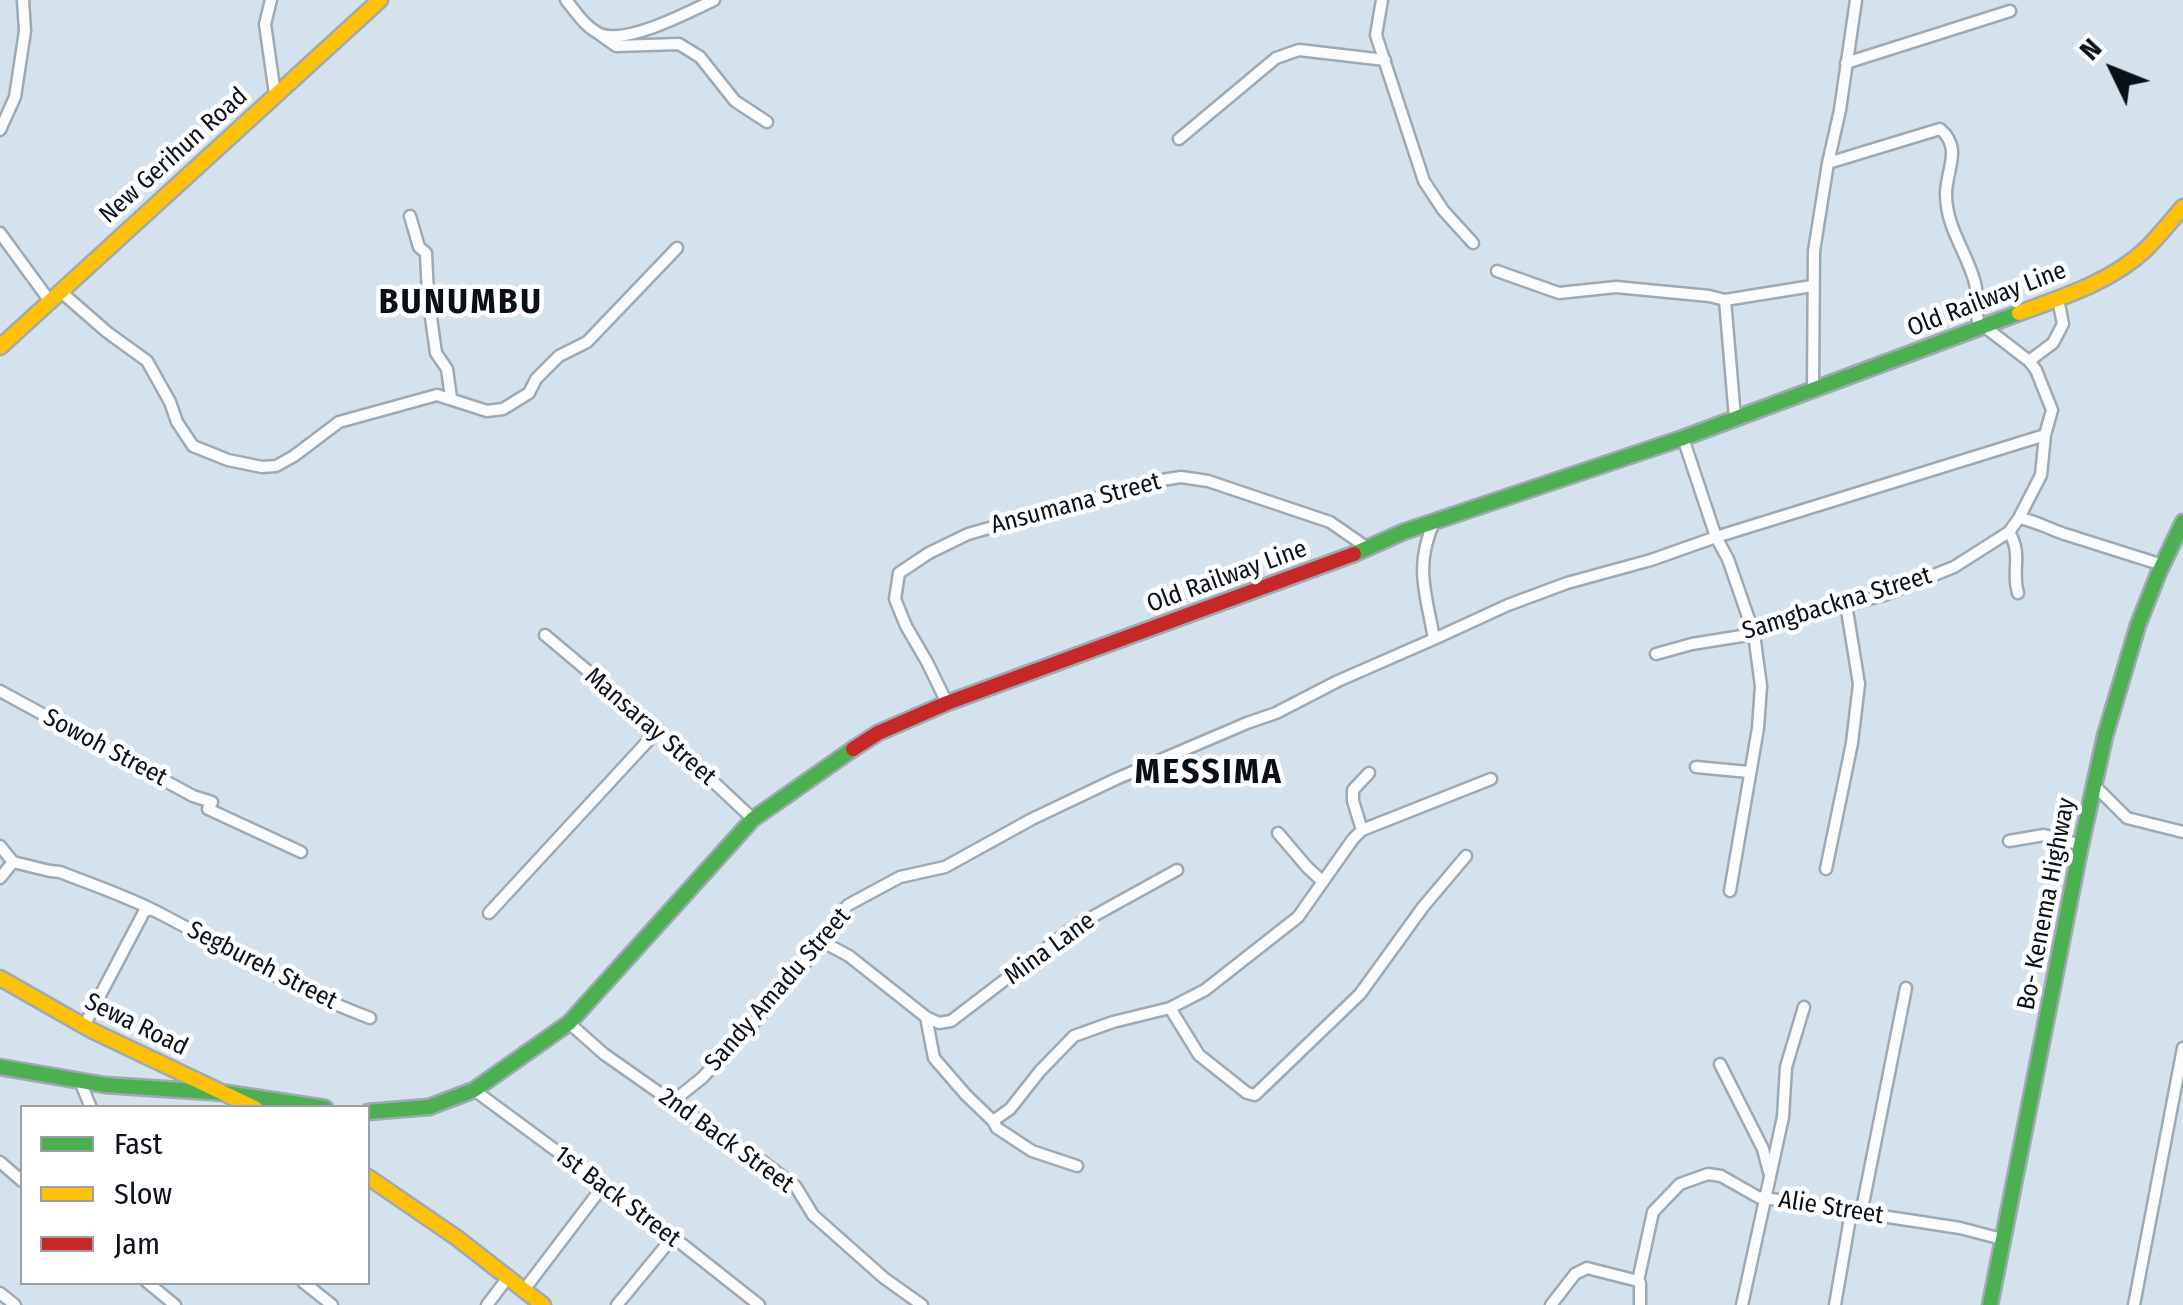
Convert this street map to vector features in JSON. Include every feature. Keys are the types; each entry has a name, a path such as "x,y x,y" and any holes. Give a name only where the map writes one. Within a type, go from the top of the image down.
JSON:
{"main road":[{"name":"New Gerihun Road","path":"0,347 380,0"},
{"name":"Old Railway Line","path":"370,1112 430,1108 474,1090 568,1023 753,819 878,733 947,703 1369,550 1403,532 1683,438 2078,291 2145,250 2183,207"},
{"name":"Bo- Kenema Highway","path":"1990,1305 2094,785 2135,630 2183,522"},
{"name":"Sewa Road","path":"0,978 84,1026 248,1105"},
{"path":"0,1067 80,1081 226,1093 306,1105"},
{"path":"370,1178 510,1276 542,1305"}],"street":[{"path":"0,130 14,97 26,31 23,0"},
{"path":"271,0 266,24 275,94"},
{"path":"566,0 592,28 616,46 679,44 700,57 735,101 768,122"},
{"path":"592,28 605,36 620,36 666,23 714,0"},
{"path":"1813,388 1814,251 1856,0"},
{"path":"1383,1 1376,35 1424,181 1443,210 1473,243"},
{"path":"1846,63 2010,11"},
{"path":"1179,139 1276,58 1299,50 1384,60"},
{"path":"1828,162 1940,129 1952,145 1945,190 1949,219 1977,288 1976,307 1983,328 2029,361 2053,343 2063,324 2058,299"},
{"path":"410,216 419,247 426,253 436,353 447,369 451,398"},
{"path":"0,233 55,296 147,362 193,446 262,468 276,466 294,456 339,422 437,395 487,410 503,409 529,393 559,356 587,342 678,248"},
{"path":"1497,271 1559,293 1616,288 1724,300 1812,286"},
{"path":"1724,300 1735,418"},
{"name":"Samgbackna Street","path":"1656,654 1754,634 1790,620 1884,595 1954,567 2009,532 2041,475 2044,434 2052,410 2029,361"},
{"name":"Sandy Amadu Street","path":"672,1102 702,1078 754,1024 823,942 842,910 900,877 944,867 1116,779 1276,713 1508,605 1567,583 1651,560 2044,434"},
{"path":"1683,438 1754,634 1761,686 1758,728 1730,891"},
{"name":"Ansumana Street","path":"947,703 895,599 899,573 929,552 968,534 1180,477 1208,481 1330,522 1369,550"},
{"path":"2020,518 2162,565"},
{"path":"1434,522 1423,549 1422,581 1434,639"},
{"path":"2009,532 2019,560 2015,584 2018,593"},
{"path":"1826,869 1852,744 1859,684 1846,604"},
{"name":"Mansaray Street","path":"545,636 658,730 753,819"},
{"name":"Sowoh Street","path":"0,691 193,796 212,802 208,810 301,852"},
{"path":"489,912 658,730"},
{"path":"1696,766 1750,772"},
{"path":"1362,830 1353,790 1368,773"},
{"path":"993,1121 1010,1109 1074,1036 1170,1008 1205,990 1298,917 1362,830 1491,779"},
{"path":"2094,785 2128,818 2183,832"},
{"path":"1278,833 1322,881"},
{"path":"2009,841 2044,835 2081,844"},
{"path":"0,846 13,862 0,878"},
{"path":"1170,1008 1198,1055 1256,1095 1360,994 1423,907 1466,856"},
{"name":"Segbureh Street","path":"13,862 60,872 156,911 256,966 370,1018"},
{"name":"Mina Lane","path":"926,1017 939,1023 951,1022 1074,927 1177,870"},
{"path":"84,1026 145,910 156,911"},
{"path":"823,942 849,956 926,1017 934,1058 997,1128 1032,1152 1077,1166"},
{"path":"1835,1305 1906,988"},
{"path":"1742,1305 1783,1117 1786,1067 1804,1007"},
{"name":"2nd Back Street","path":"568,1023 604,1054 796,1187 813,1215 884,1278 922,1305"},
{"path":"2134,1305 2183,1048"},
{"path":"1720,1064 1762,1149 1771,1177"},
{"path":"80,1081 90,1105"},
{"name":"1st Back Street","path":"474,1090 758,1305"},
{"path":"0,1162 20,1179"},
{"name":"Alie Street","path":"1640,1305 1638,1280 1653,1212 1680,1184 1708,1174 1721,1176 1766,1198 1960,1228 2002,1239"},
{"path":"524,1290 604,1186"},
{"path":"617,1305 672,1237"},
{"path":"1551,1305 1575,1274 1587,1268 1638,1280"},
{"path":"486,1305 510,1276"},
{"path":"151,1285 175,1305"},
{"path":"307,1285 332,1305"},
{"path":"0,1292 15,1305"}],"traffic: fast":[{"path":"1354,554 1403,532 1683,438 2019,313"},
{"path":"1990,1305 2105,736 2138,625 2183,522"},
{"path":"370,1112 429,1107 474,1090 569,1023 753,819 853,749"},
{"path":"0,1067 105,1085 226,1093 305,1105"}],"traffic: slow":[{"path":"0,347 380,0"},
{"path":"2019,313 2118,271 2146,249 2183,207"},
{"path":"0,978 93,1031 249,1105"},
{"path":"370,1178 457,1238 543,1305"}],"traffic: jam":[{"path":"853,749 878,733 947,703 1354,554"}],"district":[{"name":"BUNUMBU","path":"461,303"},
{"name":"MESSIMA","path":"1209,773"}]}
